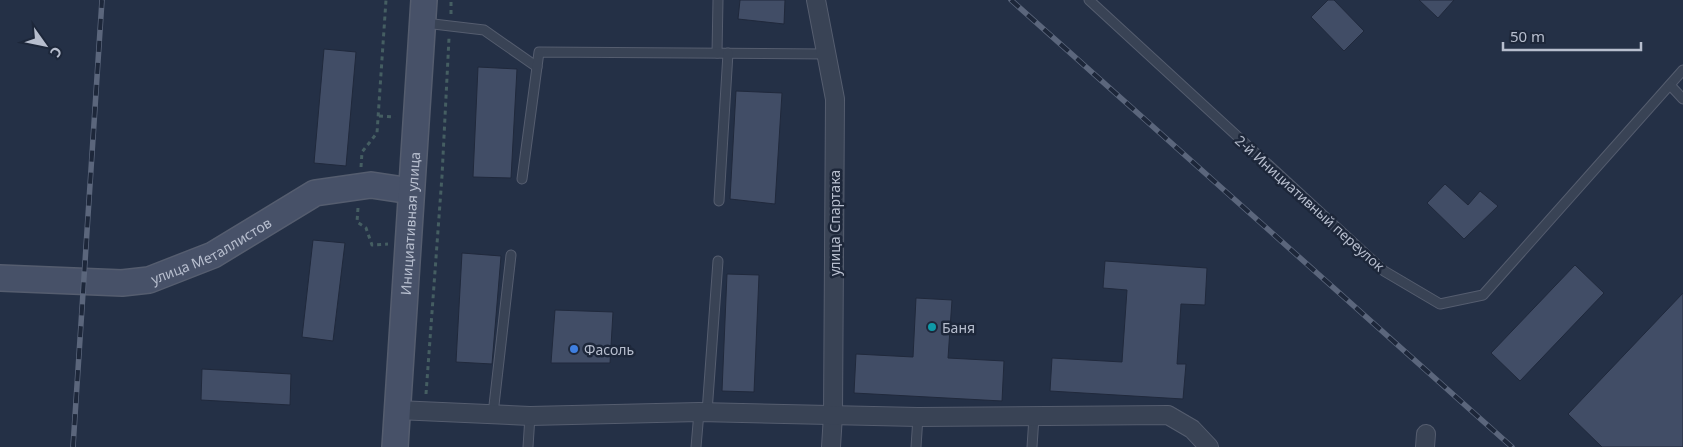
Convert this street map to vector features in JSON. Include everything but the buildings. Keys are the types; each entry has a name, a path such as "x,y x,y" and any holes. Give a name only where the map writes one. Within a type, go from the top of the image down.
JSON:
{"main road":[{"name":"Инициативная улица","path":"395,447 423,11"},
{"name":"улица Металлистов","path":"0,278 122,283 149,280 213,254 315,193 371,185 411,191"}],"street":[{"name":"улица Спартака","path":"816,0 835,98 834,415 831,447"},
{"path":"397,410 530,416 703,412 918,417 1168,416 1192,429 1209,447"}],"lane":[{"path":"717,53 718,0"},
{"name":"2-й Инициативный переулок","path":"1089,0 1384,271 1440,304 1483,295 1683,70"},
{"path":"423,11 450,26 484,30 536,68"},
{"path":"522,179 538,52 826,54"},
{"path":"719,201 728,53"},
{"path":"1670,85 1683,99"},
{"path":"493,414 511,256"},
{"path":"696,447 703,412 718,261"},
{"path":"528,447 530,416"},
{"path":"1032,447 1034,416"},
{"path":"916,447 918,417"}],"path":[{"path":"386,0 377,133 362,152 357,222 366,228 372,245 408,243"},
{"path":"424,411 442,176 451,0"}],"railway":[{"path":"73,447 102,0"},
{"path":"1011,0 1512,447"}],"place":[{"name":"Баня","path":"932,327"},
{"name":"Фасоль","path":"574,349"}]}
